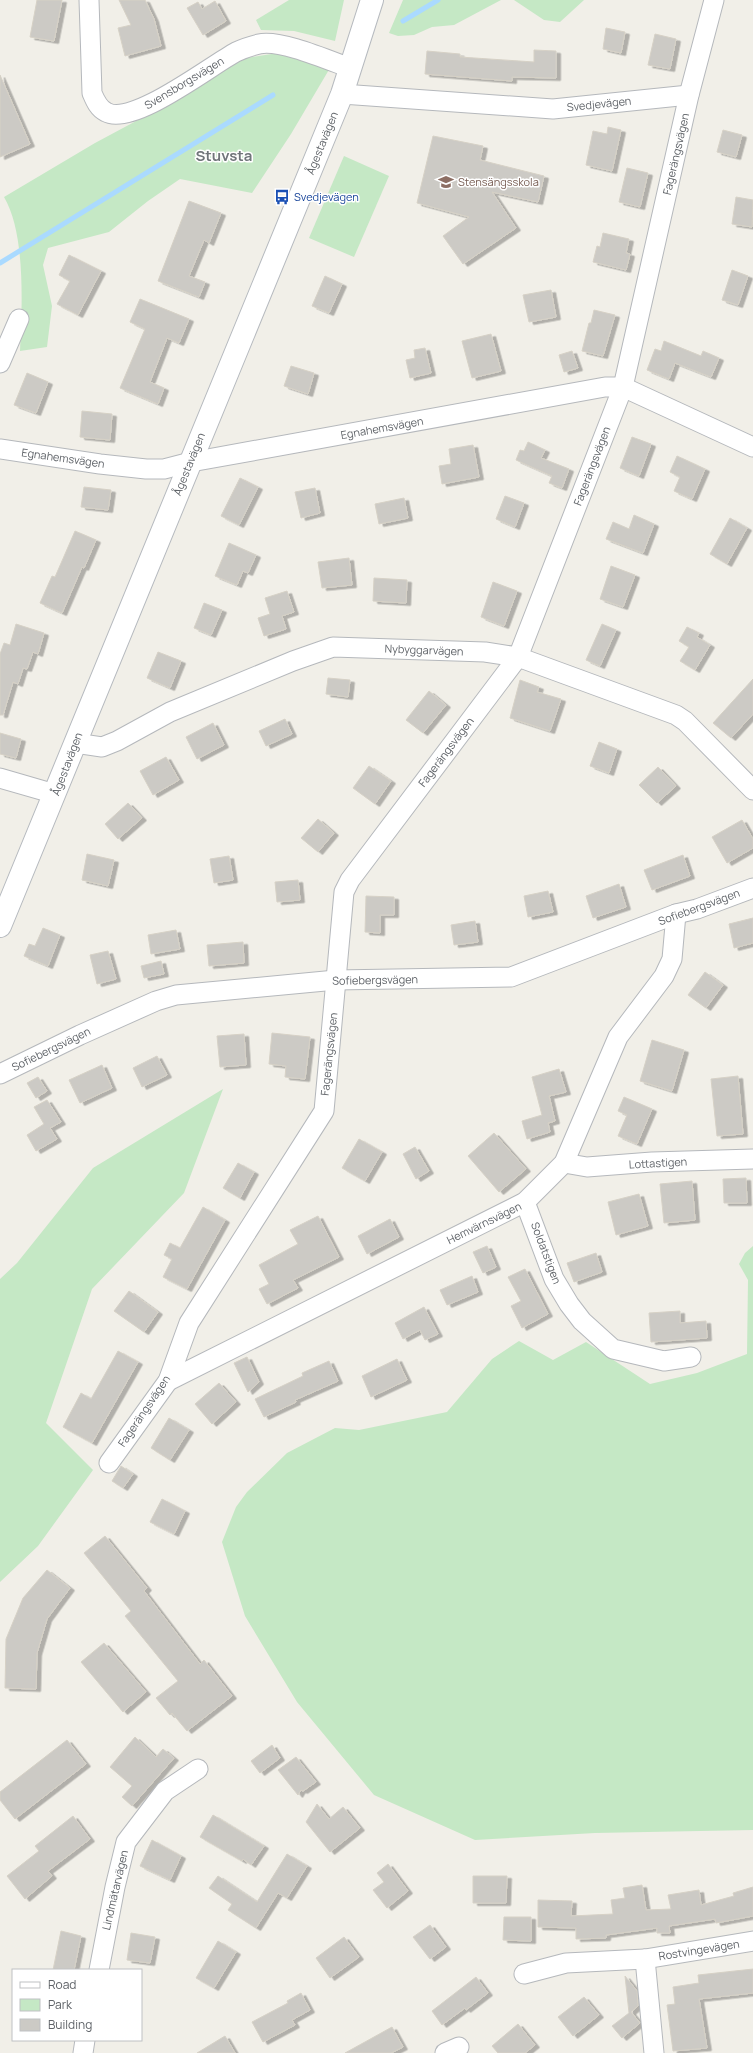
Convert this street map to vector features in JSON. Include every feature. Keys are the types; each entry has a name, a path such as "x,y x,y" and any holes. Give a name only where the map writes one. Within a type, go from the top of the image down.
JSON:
{"main road":[{"name":"Ågestavägen","path":"0,926 56,794 75,743 342,94 372,0"}],"street":[{"name":"Svensborgsvägen","path":"89,0 92,92 98,105 106,113 119,115 150,105 236,52 260,44 285,46 350,68"},
{"name":"Fagerängsvägen","path":"108,1463 168,1381 189,1323 324,1111 344,892 350,880 518,657 623,387 690,95 714,0"},
{"name":"Svedjevägen","path":"342,94 553,109 690,95"},
{"path":"0,363 19,319"},
{"name":"Egnahemsvägen","path":"0,449 100,464 146,469 164,469 191,462 605,387 623,387 753,447"},
{"name":"Nybyggarvägen","path":"75,743 102,747 117,741 170,712 292,661 333,647 485,652 518,657 676,715 685,721 753,790"},
{"path":"0,778 56,794"},
{"name":"Sofiebergsvägen","path":"0,1074 73,1038 156,1001 184,994 336,980 510,977 676,914 697,909 753,888"},
{"name":"Hemvärnsvägen","path":"168,1381 525,1202 564,1163 588,1104 618,1038 664,976 672,959 676,914"},
{"name":"Lottastigen","path":"564,1163 587,1167 652,1162 753,1159"},
{"name":"Soldatstigen","path":"525,1202 554,1279 568,1304 582,1321 613,1349 664,1360 691,1357"},
{"name":"Lindmätarvägen","path":"99,1969 114,1887 126,1842 165,1791 198,1768"},
{"name":"Rostvingevägen","path":"524,1974 566,1963 646,1959 753,1941"},
{"name":"Rostvingevägen","path":"646,1959 654,2053"},
{"path":"83,2053 85,2041"}],"green space":[{"path":"289,0 344,0 335,41 294,31 261,30 256,20"},
{"path":"403,0 501,0 454,25 432,27 414,35 398,36 389,33"},
{"path":"514,0 584,0 560,22 544,20"},
{"path":"284,52 330,68 291,134 252,193 180,179 148,201 109,232 48,248 43,265 52,306 47,347 20,351 22,293 19,251 11,212 4,197 95,143 151,113 233,60"},
{"path":"344,156 389,176 354,257 309,238"},
{"path":"223,1089 184,1193 92,1289 46,1423 93,1470 38,1546 0,1582 0,1279 17,1263 93,1168"},
{"path":"753,1246 753,1830 595,1833 475,1840 374,1795 297,1702 245,1616 222,1542 236,1507 247,1492 287,1453 335,1428 359,1430 447,1412 492,1359 519,1341 553,1360 586,1342 650,1384 697,1373 747,1354 748,1280 739,1264 745,1253"}],"building":[{"path":"37,0 62,0 54,41 30,37"},
{"path":"119,0 145,0 154,19 161,46 125,56 118,28 131,25"},
{"path":"215,1 226,21 203,35 187,8 198,2 202,9"},
{"path":"606,28 625,32 621,53 603,49"},
{"path":"655,34 676,39 670,69 648,65"},
{"path":"534,50 556,51 556,78 512,77 512,81 425,74 427,51 460,54 460,57 534,62"},
{"path":"0,75 30,144 0,157"},
{"path":"608,127 621,130 612,171 586,165 593,131 607,134"},
{"path":"723,130 742,135 736,157 717,152"},
{"path":"433,136 483,146 480,160 544,176 538,202 492,192 516,228 463,264 443,236 469,217 417,203"},
{"path":"627,168 648,173 640,207 619,202"},
{"path":"736,197 753,200 752,227 732,224"},
{"path":"189,201 221,213 209,243 204,240 189,276 205,282 199,297 158,281"},
{"path":"603,233 629,239 626,253 630,254 626,270 593,262 597,246 600,247"},
{"path":"69,255 101,271 78,315 57,304 70,281 59,275"},
{"path":"732,270 748,276 738,305 722,300"},
{"path":"325,276 342,284 329,313 312,306"},
{"path":"551,290 556,317 529,322 523,295"},
{"path":"140,299 189,319 179,343 167,338 150,382 164,388 158,404 120,388 145,329 130,322"},
{"path":"594,310 615,315 603,356 582,351"},
{"path":"491,334 501,371 472,378 462,341"},
{"path":"664,341 701,356 703,351 719,358 711,377 675,363 669,379 647,370 655,349 661,351"},
{"path":"425,348 431,373 410,378 406,360 415,358 414,350"},
{"path":"572,351 578,368 564,372 559,355"},
{"path":"291,366 314,373 308,394 284,386"},
{"path":"27,373 48,382 36,413 14,405"},
{"path":"82,411 112,414 110,440 80,437"},
{"path":"632,437 651,444 639,476 620,468"},
{"path":"528,442 545,450 541,458 569,469 562,488 549,483 552,476 516,460 520,450 524,451"},
{"path":"473,445 479,477 442,484 439,466 451,464 449,449"},
{"path":"677,456 705,469 692,499 674,491 680,477 670,472"},
{"path":"240,478 258,487 239,525 221,516"},
{"path":"84,487 111,490 108,510 81,507"},
{"path":"315,488 320,513 301,518 295,492"},
{"path":"505,496 524,503 515,527 496,519"},
{"path":"404,498 408,518 379,524 375,504"},
{"path":"634,515 654,524 643,553 606,539 613,522 629,529"},
{"path":"730,518 747,528 727,564 710,554"},
{"path":"75,531 96,540 84,568 82,567 62,613 40,603 52,576 55,577"},
{"path":"229,543 256,555 248,573 243,571 237,585 215,576"},
{"path":"349,558 352,585 322,588 318,562"},
{"path":"611,566 635,575 623,607 600,599"},
{"path":"374,578 407,580 406,603 373,601"},
{"path":"493,582 517,591 504,626 481,617"},
{"path":"287,591 294,612 282,616 286,629 264,636 258,618 270,614 265,598"},
{"path":"204,603 222,610 211,635 194,628"},
{"path":"16,624 44,633 38,654 33,652 27,669 23,668 18,684 13,682 3,715 0,715 0,654 4,643 10,645"},
{"path":"602,624 616,630 600,666 586,660"},
{"path":"687,627 699,633 697,637 710,645 695,670 680,661 689,647 679,641"},
{"path":"158,652 181,661 170,688 147,678"},
{"path":"328,678 350,680 348,697 326,694"},
{"path":"753,679 753,714 731,738 713,723"},
{"path":"520,680 539,687 537,692 561,699 550,731 510,718"},
{"path":"429,691 446,705 423,733 406,720"},
{"path":"285,719 292,734 266,746 259,731"},
{"path":"213,723 224,745 197,759 186,737"},
{"path":"0,733 21,739 16,758 0,754"},
{"path":"599,742 617,749 609,773 590,766"},
{"path":"166,757 179,780 153,795 140,771"},
{"path":"369,766 391,781 375,804 353,788"},
{"path":"658,767 676,786 657,803 639,785"},
{"path":"128,803 142,818 118,839 105,824"},
{"path":"318,819 334,833 318,852 301,838"},
{"path":"742,820 753,839 753,848 727,863 712,837"},
{"path":"87,854 114,860 108,886 82,880"},
{"path":"683,855 690,876 652,890 644,870"},
{"path":"229,856 233,880 214,883 210,859"},
{"path":"298,880 300,900 277,902 275,882"},
{"path":"619,884 626,907 593,918 586,896"},
{"path":"548,891 553,912 528,917 524,896"},
{"path":"366,896 394,897 394,915 380,915 380,933 365,932"},
{"path":"753,918 753,943 734,948 729,924"},
{"path":"475,921 478,942 454,945 451,925"},
{"path":"43,928 60,935 48,966 24,956 29,944 35,946"},
{"path":"176,930 180,949 151,954 148,935"},
{"path":"243,942 244,963 209,966 207,945"},
{"path":"108,951 116,979 97,984 90,955"},
{"path":"161,961 164,974 144,978 141,966"},
{"path":"705,972 723,985 706,1008 688,995"},
{"path":"272,1033 310,1037 305,1079 285,1077 286,1066 269,1064"},
{"path":"244,1034 246,1065 220,1067 217,1036"},
{"path":"652,1040 684,1050 672,1091 640,1081"},
{"path":"157,1056 167,1075 142,1087 133,1068"},
{"path":"102,1065 112,1088 80,1103 69,1080"},
{"path":"559,1069 566,1092 549,1096 555,1121 548,1123 550,1132 527,1139 522,1121 542,1115 532,1077"},
{"path":"738,1076 743,1134 717,1136 711,1079"},
{"path":"38,1077 47,1091 36,1098 27,1083"},
{"path":"624,1097 652,1109 637,1144 618,1136 627,1115 618,1111"},
{"path":"47,1100 61,1122 50,1128 57,1139 36,1151 27,1135 44,1124 34,1107"},
{"path":"494,1133 526,1169 499,1192 468,1156"},
{"path":"359,1139 382,1152 365,1181 342,1168"},
{"path":"415,1147 429,1171 416,1179 403,1154"},
{"path":"238,1163 254,1172 240,1198 223,1188"},
{"path":"746,1178 747,1203 724,1203 723,1179"},
{"path":"692,1181 695,1220 664,1223 660,1184"},
{"path":"639,1194 648,1226 616,1235 608,1202"},
{"path":"203,1207 225,1220 187,1289 163,1277 172,1259 164,1255 170,1243 180,1248"},
{"path":"318,1216 339,1257 293,1280 298,1288 267,1304 259,1289 269,1284 259,1265 298,1244 290,1230"},
{"path":"390,1219 399,1237 367,1254 358,1236"},
{"path":"487,1246 496,1267 483,1273 473,1252"},
{"path":"596,1253 602,1272 574,1282 567,1263"},
{"path":"525,1269 548,1314 522,1328 511,1306 521,1301 508,1277"},
{"path":"472,1276 478,1292 447,1305 440,1290"},
{"path":"129,1291 158,1312 144,1332 114,1311"},
{"path":"424,1307 438,1334 425,1340 420,1330 403,1339 395,1323"},
{"path":"680,1311 680,1323 706,1321 707,1338 651,1342 649,1313"},
{"path":"118,1351 138,1362 92,1443 63,1427 81,1393 91,1399"},
{"path":"247,1357 259,1382 248,1392 234,1363"},
{"path":"397,1359 407,1380 371,1397 362,1376"},
{"path":"329,1361 338,1381 295,1400 296,1402 264,1417 255,1399 303,1376 302,1373"},
{"path":"219,1383 236,1402 212,1424 195,1404"},
{"path":"169,1418 189,1430 170,1460 151,1448"},
{"path":"121,1466 133,1474 123,1488 112,1481"},
{"path":"162,1499 185,1511 174,1534 150,1522"},
{"path":"105,1536 147,1588 144,1591 200,1664 204,1660 232,1696 187,1731 172,1713 170,1715 156,1698 178,1681 125,1616 131,1611 84,1553"},
{"path":"47,1570 70,1588 47,1619 37,1653 36,1689 5,1688 6,1639 23,1598"},
{"path":"104,1643 146,1692 123,1712 81,1662"},
{"path":"135,1737 156,1757 163,1749 174,1758 132,1806 122,1797 132,1786 110,1767"},
{"path":"67,1740 86,1764 15,1819 0,1800 0,1792"},
{"path":"272,1745 280,1758 260,1773 251,1761"},
{"path":"296,1757 316,1782 303,1791 301,1790 298,1795 278,1770"},
{"path":"317,1804 329,1819 343,1807 360,1828 330,1852 306,1822"},
{"path":"213,1815 264,1846 251,1865 243,1859 242,1861 200,1837"},
{"path":"73,1816 90,1839 48,1871 52,1876 25,1899 7,1876 39,1851 35,1846"},
{"path":"152,1840 181,1856 170,1880 140,1866"},
{"path":"287,1854 307,1866 287,1898 278,1893 256,1928 228,1910 232,1904 209,1888 218,1876 257,1902"},
{"path":"388,1864 408,1891 387,1908 373,1890 384,1882 377,1873"},
{"path":"473,1876 507,1876 506,1903 473,1903"},
{"path":"642,1885 646,1910 671,1909 668,1895 699,1890 701,1905 734,1896 733,1893 753,1887 753,1916 716,1923 715,1919 669,1926 670,1933 657,1933 657,1928 606,1935 606,1938 576,1939 576,1928 538,1927 538,1900 572,1901 571,1916 613,1914 611,1900 625,1898 623,1888"},
{"path":"504,1917 531,1917 531,1941 503,1940"},
{"path":"430,1925 446,1947 430,1959 413,1937"},
{"path":"61,1931 81,1936 74,1969 53,1969"},
{"path":"131,1933 155,1937 150,1963 127,1960"},
{"path":"344,1937 359,1957 330,1978 316,1958"},
{"path":"218,1941 236,1952 214,1988 196,1978"},
{"path":"753,1969 753,1993 699,1999 707,2048 673,2051 667,2005 675,2004 673,1987 699,1983 698,1975"},
{"path":"625,1976 637,1991 638,2006 631,2012 640,2023 622,2038 612,2026 629,2013"},
{"path":"476,1977 488,1993 466,2010 465,2008 442,2025 432,2011"},
{"path":"301,1993 310,2010 292,2020 295,2025 263,2042 252,2022 288,2003 287,2001"},
{"path":"584,1997 599,2015 573,2036 558,2017"},
{"path":"518,2024 535,2045 525,2053 498,2053 492,2046"},
{"path":"392,2027 403,2047 391,2053 345,2053"},
{"path":"225,2036 235,2053 197,2053"}],"waterway":[{"path":"403,21 438,0"},
{"path":"0,263 273,95"}],"place":[{"name":"Stensängsskola","path":"446,182"},
{"name":"Svedjevägen","path":"282,197"}],"district":[{"name":"Stuvsta","path":"224,156"}]}
